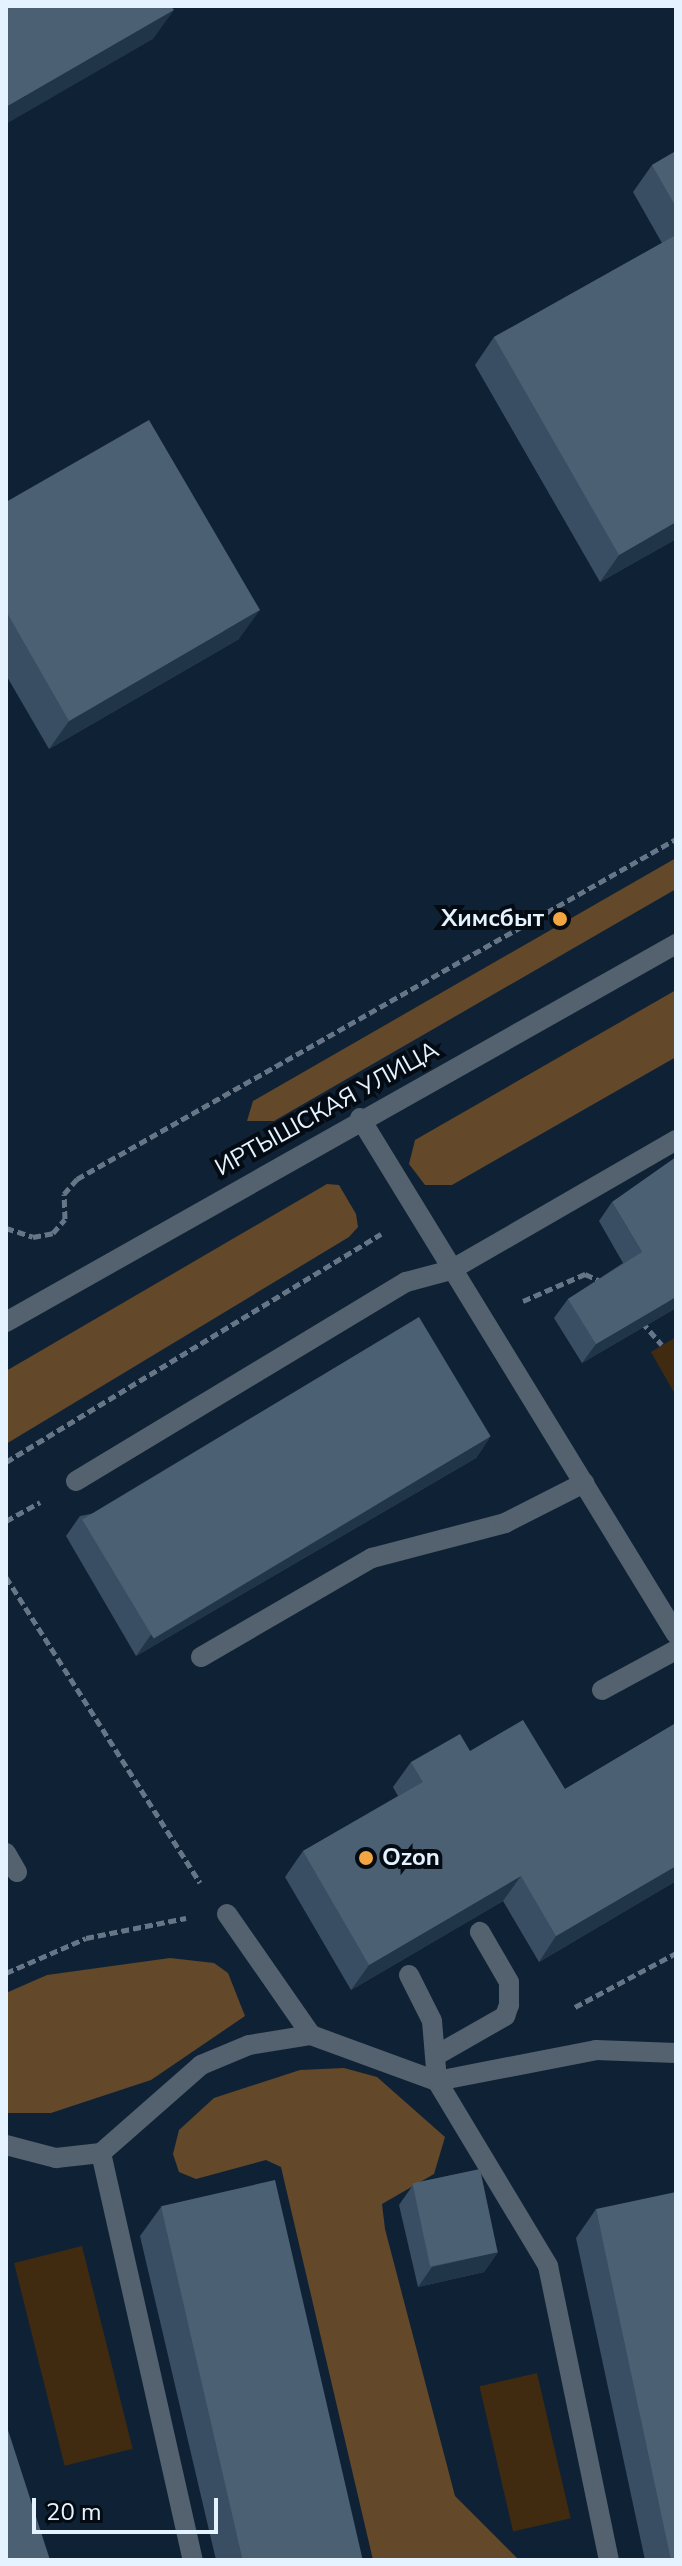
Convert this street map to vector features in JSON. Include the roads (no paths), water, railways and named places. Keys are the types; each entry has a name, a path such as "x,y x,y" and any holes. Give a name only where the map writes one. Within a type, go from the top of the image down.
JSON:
{"street":[{"name":"ИРТЫШСКАЯ УЛИЦА","path":"6,1322 360,1118 676,944"},
{"path":"360,1118 415,1214 676,1634"},
{"path":"76,1481 406,1282 451,1270 676,1140"},
{"path":"201,1657 372,1558 505,1523 584,1483"},
{"path":"602,1690 676,1650"},
{"path":"6,1853 17,1872"},
{"path":"227,1914 311,2035"},
{"path":"435,2056 505,2016 509,2005 509,1982 480,1932"},
{"path":"409,1975 432,2021 437,2081 548,2266 609,2560"},
{"path":"6,2145 56,2158 101,2153 201,2065 249,2045 311,2035 437,2081 596,2050 676,2053"},
{"path":"101,2153 193,2560"}],"place":[{"name":"Химсбыт","path":"560,919"},
{"name":"Ozon","path":"366,1858"}]}
